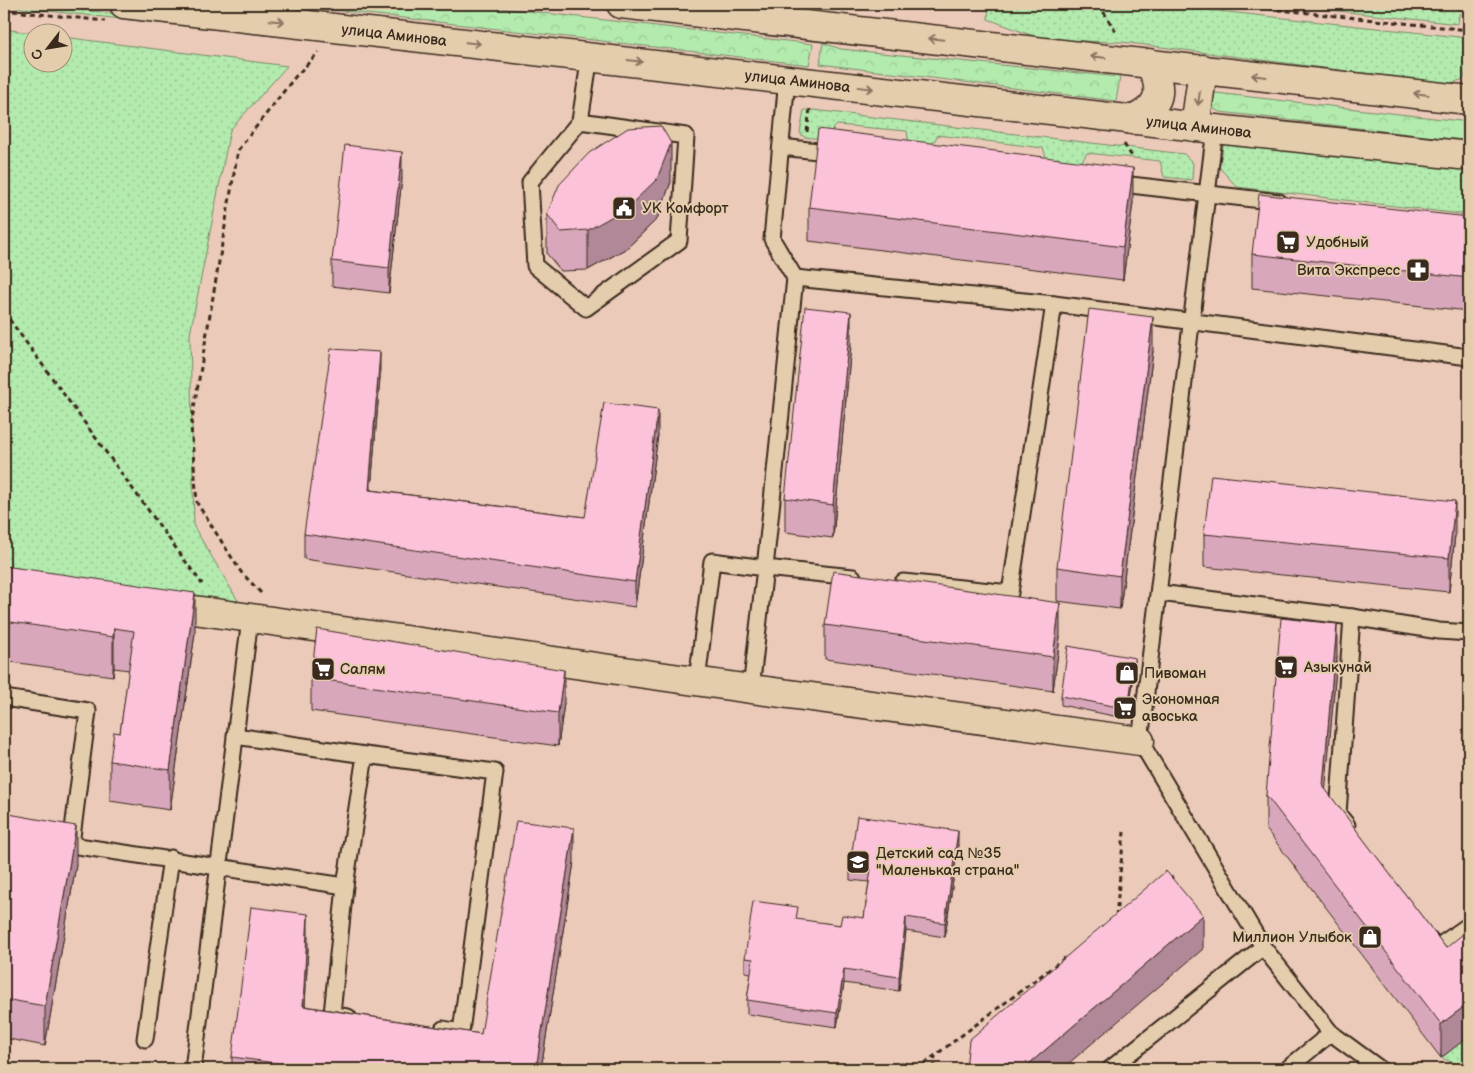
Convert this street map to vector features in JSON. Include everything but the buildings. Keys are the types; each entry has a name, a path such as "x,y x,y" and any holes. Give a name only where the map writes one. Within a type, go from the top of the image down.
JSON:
{"street":[{"name":"улица Аминова","path":"124,4 590,56 1132,120 1469,156"},
{"path":"621,4 1469,100"},
{"path":"1132,120 1149,112 1158,95 1158,77 1148,63"},
{"path":"1204,69 1205,128"},
{"path":"138,602 751,689 1140,741"}],"lane":[{"path":"580,121 686,136 679,240 586,308 535,266 530,182 580,121 590,56"},
{"path":"751,689 794,278 772,239 787,79"},
{"path":"1205,128 1207,193 1140,741 1263,947 1331,1033 1380,1069"},
{"path":"781,147 855,155"},
{"path":"1100,182 1295,204"},
{"path":"794,278 1054,304 1469,357"},
{"path":"892,581 1010,593 1054,304"},
{"path":"697,681 712,562 873,579"},
{"path":"1159,593 1352,617 1469,634"},
{"path":"1352,617 1338,814 1356,838"},
{"path":"193,1069 220,865 246,618"},
{"path":"4,698 88,711 71,844"},
{"path":"235,736 495,772 461,1032 424,1027"},
{"path":"359,1018 332,1014 346,886 365,755"},
{"path":"52,842 220,865 346,886"},
{"path":"144,1039 171,858"},
{"path":"1419,924 1436,948 1469,925"},
{"path":"1110,1069 1263,947"},
{"path":"1287,1069 1331,1033"}],"path":[{"path":"1099,4 1122,42"},
{"path":"1224,4 1469,30"},
{"path":"1305,12 1306,4"},
{"path":"4,312 246,618 261,590 241,572 197,503 191,426 238,150 294,77 325,44 325,26"},
{"path":"806,150 810,106"},
{"path":"1124,832 1116,920 1124,914"},
{"path":"1161,886 1176,875"},
{"path":"917,1069 1069,955"},
{"path":"934,1069 935,1056"}],"green space":[{"path":"4,4 34,4 285,34 284,37 4,6"},
{"path":"282,4 466,4 813,44 809,65"},
{"path":"989,4 1153,4 1469,38 1469,41 1464,79 1448,84 1122,42 1044,40 988,19"},
{"path":"1311,4 1417,4 1460,8 1458,24 1311,8"},
{"path":"4,29 22,32 22,72 72,72 72,38 287,66 230,130 190,334 194,527 240,604 4,567"},
{"path":"823,43 841,49 1120,77 1116,101 820,64"},
{"path":"1216,93 1469,122 1469,141 1220,112 1212,108 1212,97"},
{"path":"804,110 1184,154 1193,163 1192,180 1164,177 1160,161 1087,153 1079,166 1048,163 1043,148 938,135 929,149 909,146 907,131 837,125 823,139 804,137 800,133"},
{"path":"1224,142 1469,169 1469,215 1237,187 1219,167"},
{"path":"1469,1036 1469,1068 1441,1058"}],"place":[{"name":"УК Комфорт","path":"624,208"},
{"name":"Удобный","path":"1288,242"},
{"name":"Вита Экспресс","path":"1418,270"},
{"name":"Азыкунай","path":"1286,667"},
{"name":"Салям","path":"323,669"},
{"name":"Пивоман","path":"1127,673"},
{"name":"Экономная авоська","path":"1125,708"},
{"name":"Детский сад №35 \"Маленькая страна\"","path":"858,862"},
{"name":"Миллион Улыбок","path":"1370,937"}]}
